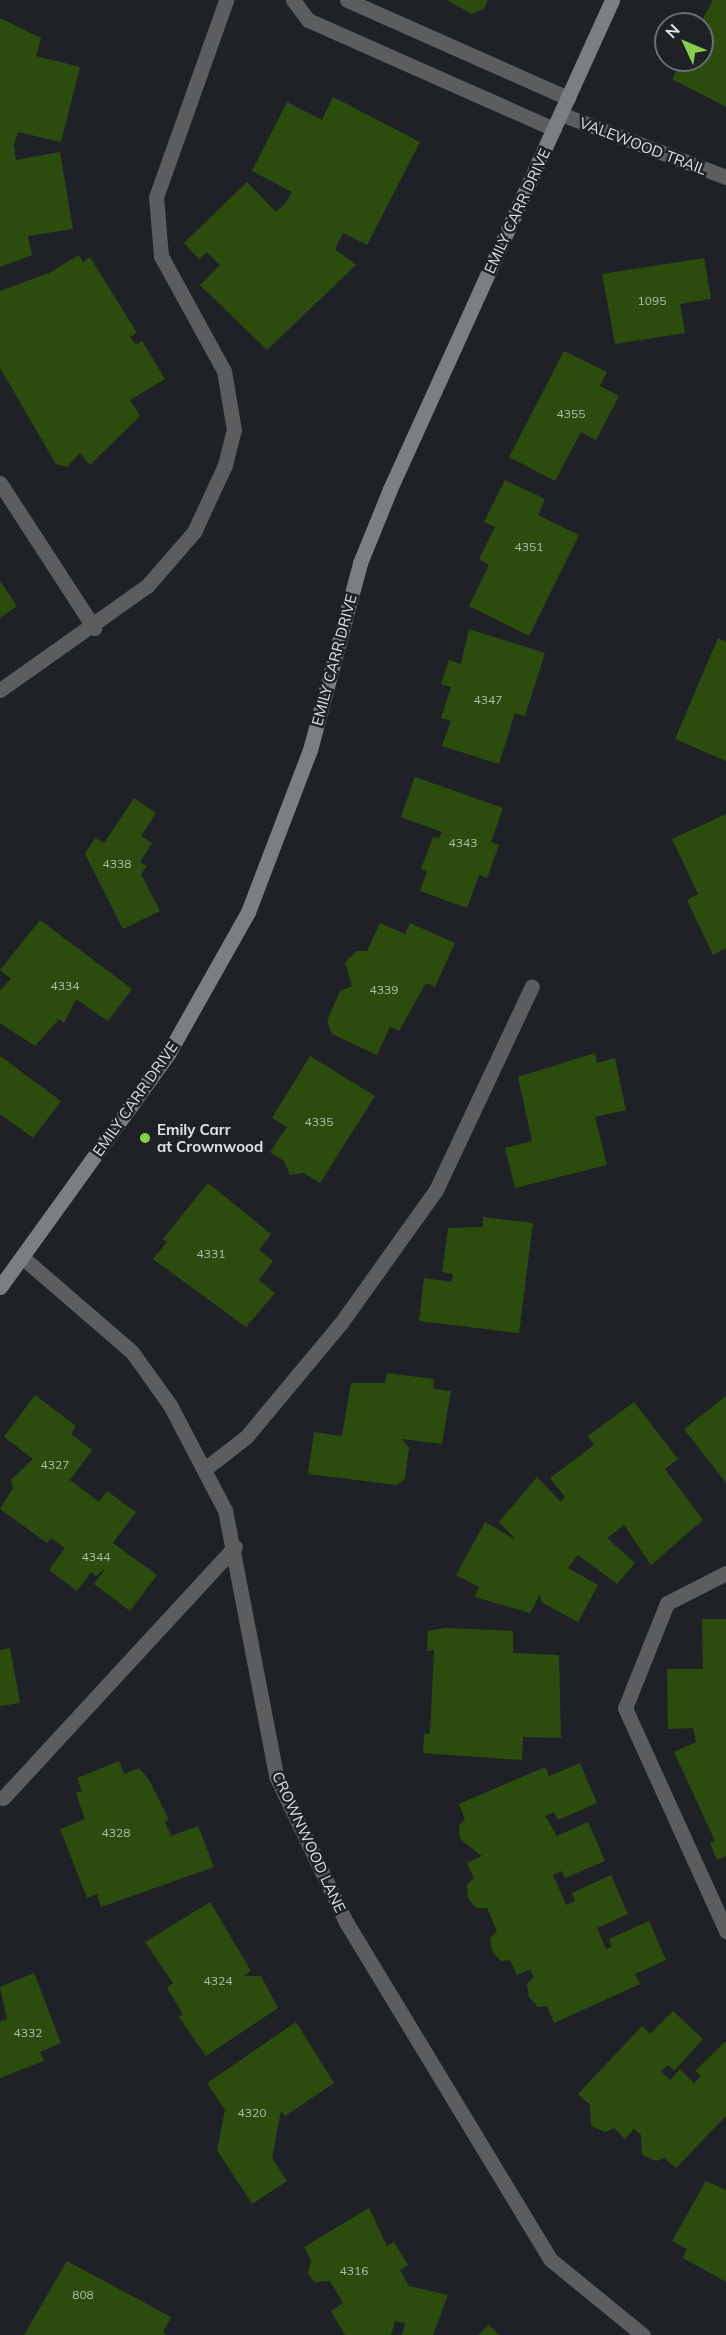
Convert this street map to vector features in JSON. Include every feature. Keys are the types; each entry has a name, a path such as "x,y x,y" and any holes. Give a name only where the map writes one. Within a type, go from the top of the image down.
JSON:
{"street":[{"path":"0,690 94,628 147,586 194,532 213,498 234,430 224,371 174,284 161,256 156,224 163,167 226,0"},
{"path":"293,0 308,20 554,129"},
{"path":"347,0 568,98"},
{"name":"EMILY CARR DRIVE","path":"0,1287 168,1054 248,912 310,750 369,542 612,0"},
{"name":"VALEWOOD TRAIL","path":"561,114 726,177"},
{"path":"0,483 94,628"},
{"path":"206,1468 246,1437 341,1323 436,1190 532,986"},
{"name":"CROWNWOOD LANE","path":"22,1257 132,1352 206,1468 235,1547 276,1776 346,1922 551,2260 643,2335"},
{"path":"3,1798 235,1547"},
{"path":"726,1573 667,1603 625,1708 726,1931"}],"building":[{"path":"447,0 488,0 484,9 472,14"},
{"path":"713,0 726,0 726,107 672,79 676,72 714,72 714,12 706,12"},
{"path":"0,18 41,38 36,56 80,67 61,142 18,132 14,145 16,160 60,152 73,229 28,236 32,255 0,267"},
{"path":"333,97 420,142 367,245 343,233 335,249 356,265 267,350 200,285 220,265 207,252 199,259 184,243 247,182 276,212 285,204 292,192 252,171 287,102 322,120"},
{"path":"79,255 83,262 90,257 137,333 130,337 136,345 142,341 165,379 130,400 140,416 90,465 80,453 67,467 56,464 0,368 0,291 49,273"},
{"path":"704,258 711,299 680,304 685,333 615,344 602,274"},
{"path":"564,351 607,372 600,386 619,396 596,440 581,432 555,481 509,457"},
{"path":"505,480 545,499 538,515 579,535 529,636 469,606 489,565 479,559 495,527 484,522"},
{"path":"0,581 17,606 0,618"},
{"path":"469,629 545,653 525,716 515,713 499,764 442,746 451,721 441,718 451,687 441,684 449,660 461,664"},
{"path":"718,638 726,642 726,761 675,739"},
{"path":"415,777 503,808 491,842 499,845 487,878 479,875 467,908 420,891 427,872 421,869 433,837 439,838 442,832 401,817"},
{"path":"134,798 156,813 141,836 152,843 140,862 147,866 141,874 160,911 123,929 85,854 95,838 104,843"},
{"path":"726,814 726,948 713,955 687,900 698,894 672,839"},
{"path":"40,920 132,989 108,1021 76,999 64,1023 59,1019 35,1046 0,1023 0,990 11,979 0,970"},
{"path":"380,923 405,934 410,923 455,943 435,987 426,983 399,1031 390,1027 377,1055 332,1034 327,1021 340,991 352,986 345,962 357,951 367,951"},
{"path":"595,1053 597,1063 615,1058 626,1110 595,1117 607,1165 515,1188 505,1148 532,1141 518,1077"},
{"path":"0,1056 61,1101 33,1138 0,1114"},
{"path":"310,1056 375,1096 320,1183 304,1173 290,1175 284,1161 270,1152 287,1127 272,1118"},
{"path":"208,1183 271,1234 259,1250 273,1261 259,1280 275,1293 246,1327 153,1259 167,1242 163,1239"},
{"path":"483,1217 533,1223 519,1333 419,1321 424,1278 452,1282 453,1274 442,1272 448,1228 483,1227"},
{"path":"387,1373 434,1379 433,1389 451,1391 442,1444 402,1439 409,1448 405,1479 397,1485 308,1474 314,1432 342,1436 351,1383 385,1383"},
{"path":"35,1395 76,1426 71,1434 92,1450 70,1480 99,1502 107,1491 136,1512 113,1543 157,1575 130,1611 94,1584 106,1568 96,1576 91,1572 77,1591 49,1570 65,1548 51,1538 47,1543 0,1509 13,1488 11,1480 33,1459 4,1437"},
{"path":"726,1396 726,1483 684,1429"},
{"path":"634,1402 678,1459 665,1469 703,1520 651,1565 624,1525 607,1538 635,1563 617,1584 578,1555 568,1568 598,1585 578,1622 541,1602 540,1594 530,1613 475,1597 479,1587 456,1575 485,1522 516,1540 499,1522 537,1477 561,1502 565,1497 550,1478 594,1445 588,1436"},
{"path":"702,1619 726,1619 726,1856 717,1860 710,1843 715,1841 674,1752 696,1742 693,1728 668,1729 667,1669 703,1669"},
{"path":"445,1628 513,1631 513,1653 559,1655 561,1738 523,1737 522,1760 423,1753 424,1734 430,1734 434,1650 427,1651 428,1631"},
{"path":"10,1648 20,1703 0,1706 0,1650"},
{"path":"119,1761 124,1774 139,1768 149,1780 169,1820 165,1822 171,1836 198,1826 214,1867 101,1907 97,1894 87,1898 60,1829 85,1819 76,1793 82,1791 77,1778"},
{"path":"580,1763 597,1803 558,1820 554,1812 545,1816 557,1836 588,1822 605,1861 565,1878 562,1871 553,1875 566,1905 575,1901 572,1893 611,1875 628,1914 597,1928 606,1949 612,1947 609,1939 649,1921 666,1960 635,1974 640,1984 554,2023 547,2006 538,2007 529,1997 527,1984 534,1977 530,1969 517,1975 510,1960 501,1961 492,1951 490,1938 497,1931 487,1908 476,1908 468,1898 467,1885 474,1878 467,1863 482,1856 460,1839 459,1826 465,1819 459,1804 545,1767 549,1776"},
{"path":"210,1902 251,1971 243,1976 261,1976 278,2008 206,2056 179,2017 183,2014 167,1988 173,1983 145,1942"},
{"path":"34,1973 61,2043 40,2052 44,2061 0,2078 0,2022 7,2019 0,1987"},
{"path":"673,2011 703,2039 674,2071 668,2065 661,2071 670,2080 680,2069 694,2083 701,2076 695,2071 726,2041 726,2116 676,2168 664,2158 656,2161 642,2155 641,2135 634,2129 625,2139 614,2128 605,2132 591,2126 590,2105 578,2094 642,2026 650,2034"},
{"path":"296,2022 334,2083 285,2116 281,2111 272,2158 287,2181 252,2204 217,2150 225,2110 207,2083"},
{"path":"706,2181 726,2190 726,2282 683,2258 687,2249 672,2241"},
{"path":"369,2208 387,2246 394,2242 408,2265 400,2270 409,2286 448,2295 433,2335 402,2335 405,2323 395,2321 391,2335 345,2335 331,2311 343,2303 330,2281 314,2282 308,2273 311,2260 304,2247"},
{"path":"67,2261 171,2317 163,2332 167,2335 24,2335"},
{"path":"489,2325 499,2335 478,2335"}],"place":[{"name":"Emily Carr at Crownwood","path":"145,1138"}]}
